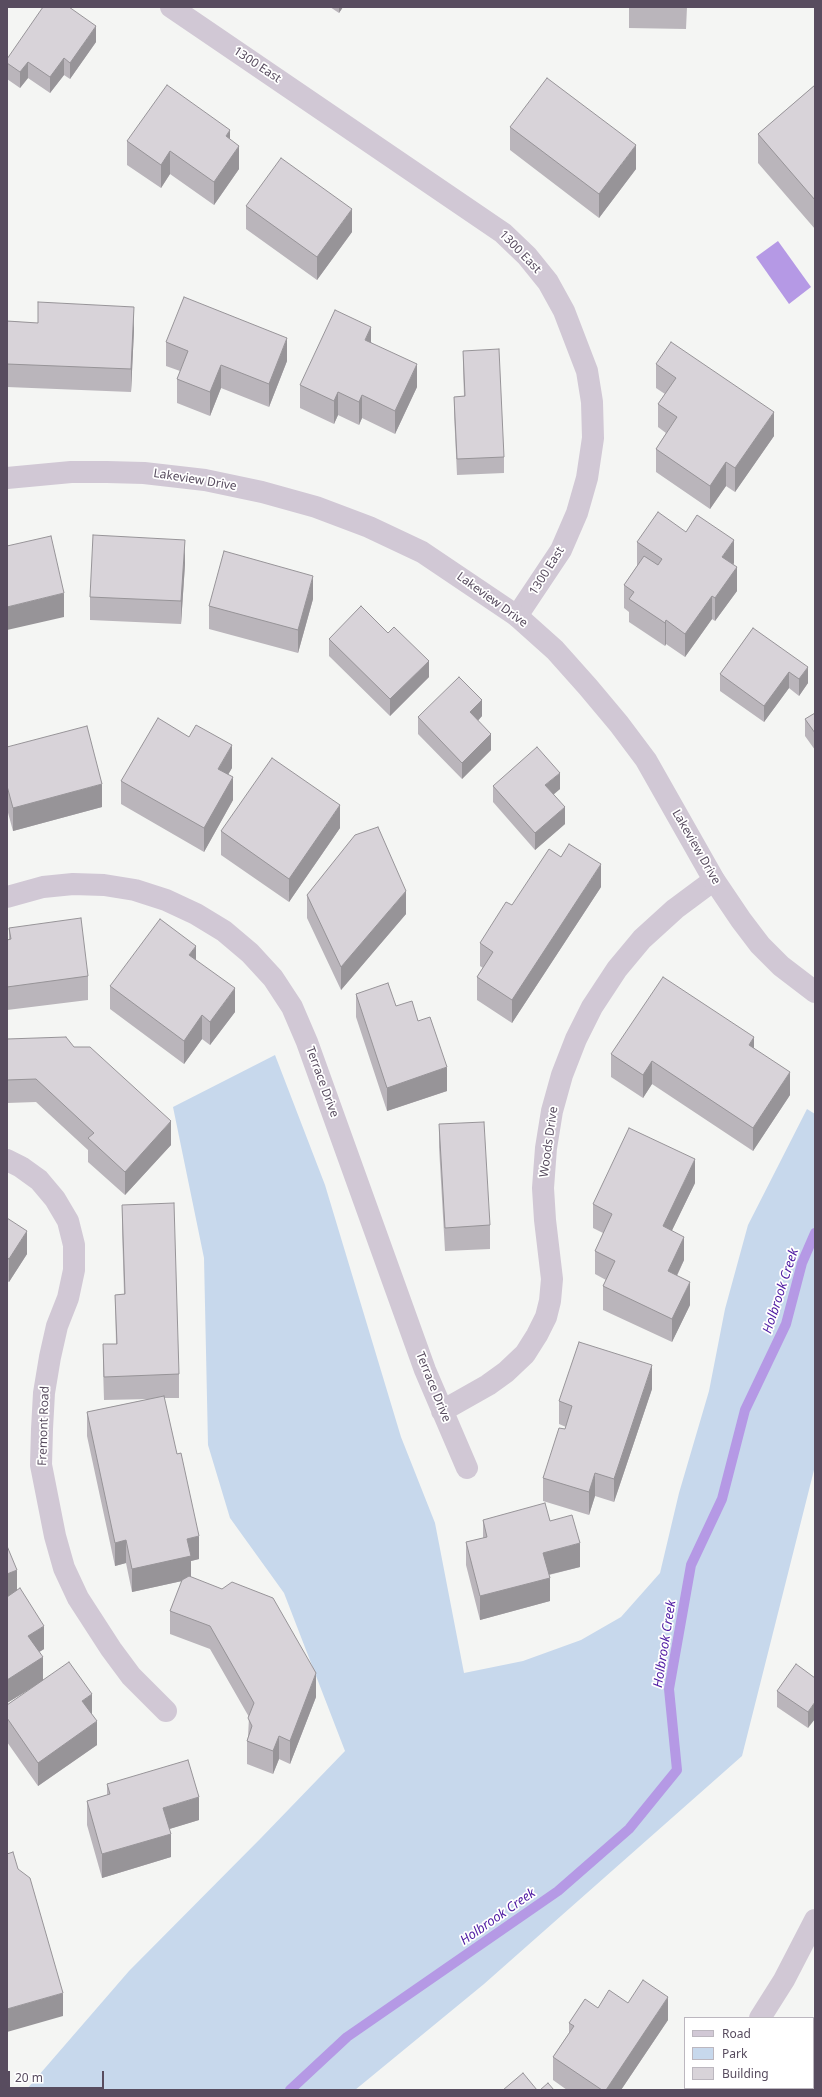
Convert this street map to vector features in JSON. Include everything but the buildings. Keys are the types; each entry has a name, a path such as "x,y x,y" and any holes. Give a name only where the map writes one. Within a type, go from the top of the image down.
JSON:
{"street":[{"name":"1300 East","path":"172,7 503,233 527,256 548,282 564,311 586,371 592,402 593,438 587,478 577,513 561,550 517,616"},
{"name":"Lakeview Drive","path":"7,478 71,472 144,473 205,480 262,492 316,507 369,527 422,552 517,616 555,650 619,724 646,760 714,880 760,945 781,966 815,992"},
{"name":"Woods Drive","path":"442,1411 488,1385 506,1372 525,1354 546,1317 550,1301 552,1279 543,1188 546,1148 552,1111 562,1075 576,1039 592,1007 617,969 642,939 675,909 714,880"},
{"name":"Terrace Drive","path":"7,898 42,887 74,884 104,885 135,890 166,900 196,914 224,931 250,953 272,978 292,1007 307,1042 425,1370 467,1468"},
{"name":"Fremont Road","path":"7,1160 21,1167 39,1180 55,1199 68,1222 74,1245 74,1270 68,1298 57,1326 50,1357 44,1393 42,1429 41,1465 55,1536 64,1568 78,1598 110,1649 131,1676 166,1711"},
{"path":"761,2017 784,1980 808,1951 815,1920"}],"green space":[{"path":"275,1055 325,1185 401,1437 435,1523 464,1673 523,1661 581,1640 621,1617 660,1573 679,1493 709,1391 725,1309 748,1225 807,1109 815,1114 815,1466 742,1756 484,1984 355,2090 26,2090 129,1971 345,1751 284,1593 230,1518 208,1445 204,1258 173,1107"}],"shaded area":[{"path":"778,241 811,287 789,304 756,257"}],"waterway":[{"name":"Holbrook Creek","path":"290,2090 347,2037 558,1891 629,1829 677,1770 669,1689 691,1565 722,1499 745,1410 786,1324 802,1263 815,1233"}]}
